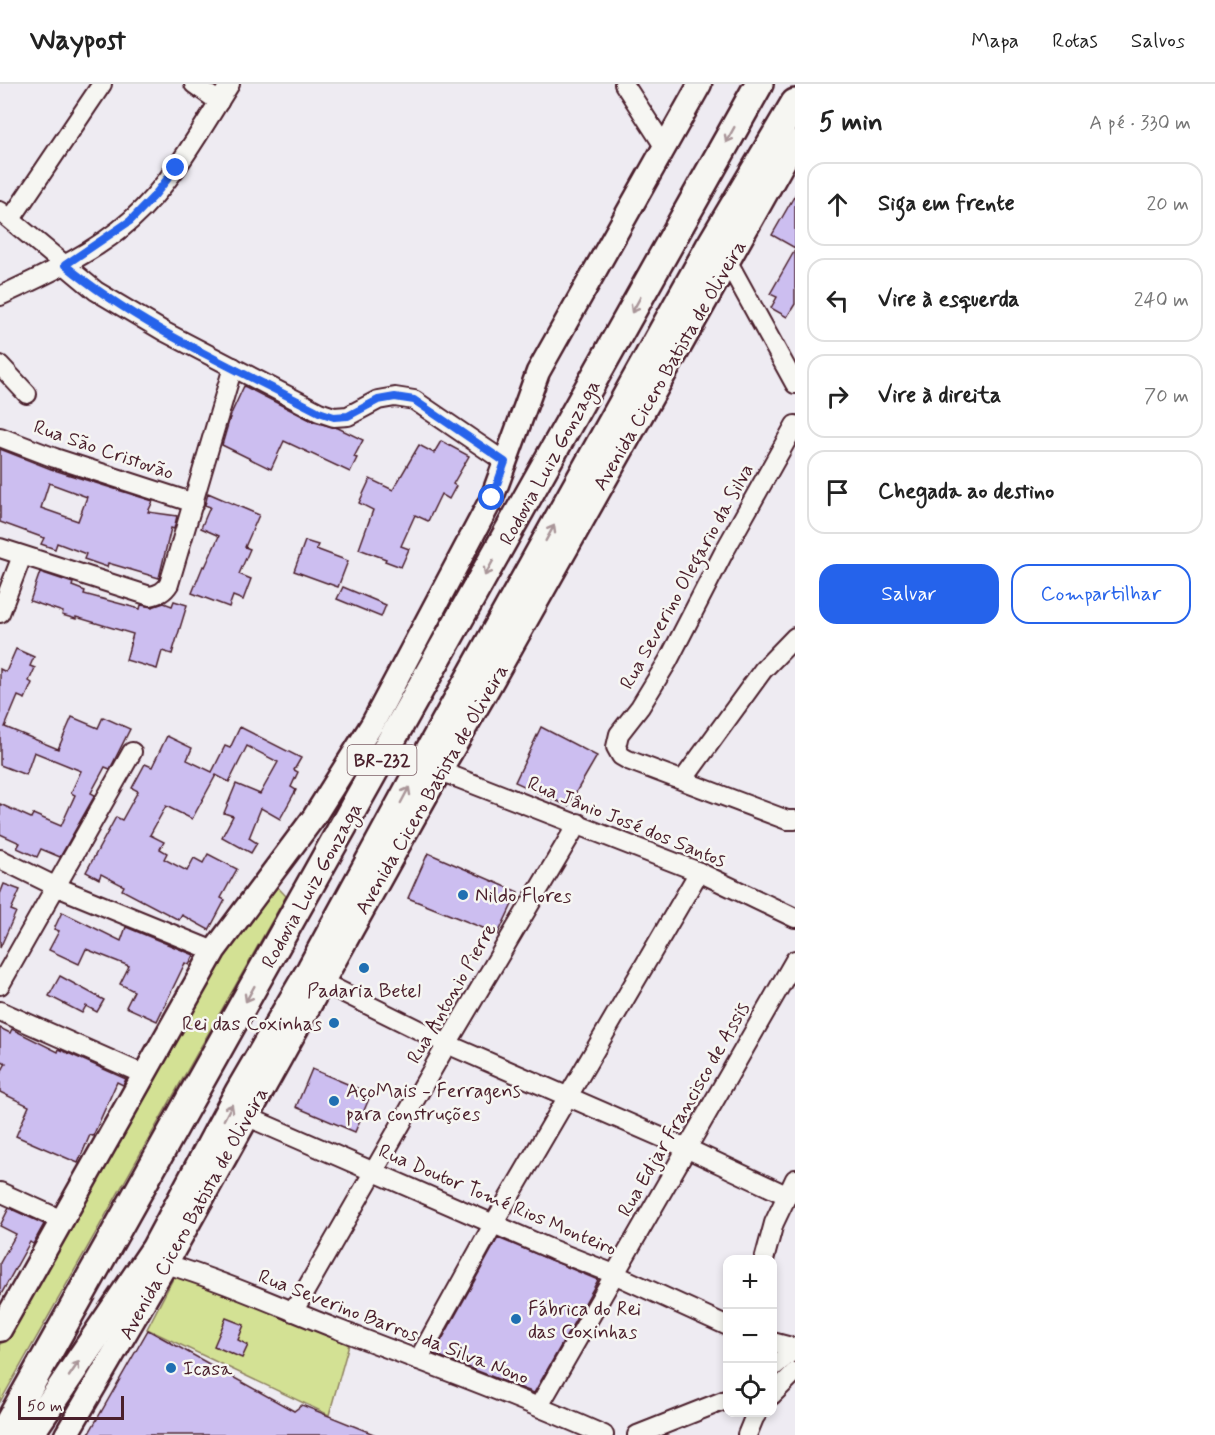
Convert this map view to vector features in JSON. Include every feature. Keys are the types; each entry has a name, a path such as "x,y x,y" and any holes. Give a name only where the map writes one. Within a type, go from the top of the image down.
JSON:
{"highway":[{"name":"Rodovia Luiz Gonzaga","path":"2,1435 759,84"},
{"name":"Rodovia Luiz Gonzaga","path":"29,1435 155,1249 239,1092 311,969 437,736 709,248 795,103"}],"main road":[{"path":"0,1330 214,951 314,817 373,723 492,498 538,372 700,84"},
{"name":"Avenida Cicero Batista de Oliveira","path":"66,1435 166,1263 440,771 795,142"}],"street":[{"path":"102,84 6,215 96,291 165,332 319,412 334,417 348,416 378,400 395,397 414,400 505,462"},
{"path":"194,84 219,102"},
{"path":"0,296 65,265 130,221 176,168 230,84"},
{"path":"624,84 664,146"},
{"path":"728,262 795,384"},
{"path":"0,365 27,393"},
{"path":"0,548 150,596 165,591 194,503 233,367"},
{"name":"Rua Severino Olegario da Silva","path":"683,780 621,756 616,747 619,734 640,707 668,661 724,552 795,424"},
{"name":"Rua São Cristovão","path":"0,437 55,458 194,503"},
{"path":"0,613 22,556"},
{"path":"795,637 763,670 683,780 787,820 795,820"},
{"path":"0,985 132,752"},
{"name":"Rua Jânio José dos Santos","path":"440,771 699,872 795,918"},
{"name":"Rua Antonio Pierre","path":"293,1312 447,1044 578,823"},
{"path":"0,860 57,887 214,951"},
{"path":"418,1360 494,1223 699,872"},
{"name":"Rua Edjar Francisco de Assis","path":"539,1406 795,960"},
{"path":"322,982 447,1044 686,1148 790,1187 774,1223 765,1255"},
{"path":"0,1011 145,1075"},
{"name":"Rua Doutor Tomé Rios Monteiro","path":"248,1117 553,1250 614,1274 723,1324"},
{"path":"0,1192 62,1220"},
{"name":"Rua Severino Barros da Silva Nono","path":"166,1263 210,1277 293,1312 539,1406 604,1435"},
{"path":"777,1344 795,1349"},
{"path":"777,1364 795,1349"},
{"path":"777,1390 795,1372"},
{"path":"637,1435 723,1401"},
{"path":"747,1435 754,1417"}],"green space":[{"path":"267,876 286,896 0,1402 0,1342"},
{"path":"176,1273 349,1344 329,1415 147,1329"}],"building":[{"path":"795,195 795,248 772,235"},
{"path":"795,250 795,304 787,317 771,308 777,297 770,294"},
{"path":"244,386 314,422 338,428 363,440 354,457 357,458 350,472 284,441 271,469 222,445 231,414"},
{"path":"441,441 469,456 453,484 456,486 449,499 441,494 428,521 415,515 401,546 409,549 401,567 359,549 373,510 359,503 370,479 393,490 419,445 434,453"},
{"path":"0,449 51,469 153,501 148,512 177,516 174,529 171,528 159,578 108,563 107,567 84,559 86,554 57,543 55,549 41,544 44,538 0,522","holes":["49,483 87,497 78,521 41,508"]},
{"path":"208,493 259,515 245,547 250,549 239,574 251,579 243,600 233,596 229,607 192,593 219,536 201,528 210,507 205,505"},
{"path":"305,541 318,545 316,549 348,561 338,587 294,571"},
{"path":"40,572 73,583 72,586 85,591 84,594 140,609 141,605 152,607 164,603 172,606 174,601 187,605 172,654 162,651 157,669 126,660 133,634 62,615 63,612 30,601"},
{"path":"343,587 386,605 381,617 337,599"},
{"path":"16,649 34,657 30,666 35,668 25,699 18,696 5,727 58,749 72,717 98,728 103,717 130,729 110,769 105,767 91,793 95,795 60,857 41,849 37,857 17,848 20,843 0,834 0,804 31,818 33,814 61,826 75,795 71,793 81,771 34,752 26,775 0,765 0,669 6,672"},
{"path":"240,727 301,758 294,770 298,772 291,787 296,790 280,819 261,808 249,838 257,843 251,853 222,837 233,816 224,813 236,784 260,794 278,762 247,746 229,782 216,775 192,819 166,806 150,835 164,842 160,849 167,853 164,859 187,871 194,858 203,863 208,854 237,869 221,898 225,900 209,930 182,915 179,920 122,890 124,886 101,874 99,879 86,872 116,817 122,820 138,791 132,788 145,764 152,767 167,736 192,748 187,760 212,772 225,746 230,748"},
{"path":"541,727 597,756 568,806 515,782"},
{"name":"Nildo Flores","path":"428,853 518,892 498,934 408,898"},
{"path":"4,884 20,890 11,910 16,912 0,948 0,894"},
{"path":"62,912 121,941 126,927 194,955 189,965 185,963 157,1021 126,1007 134,991 120,984 129,966 86,949 79,964 49,950 59,931 54,929"},
{"path":"60,976 104,1000 97,1012 86,1006 82,1013 49,996"},
{"path":"0,1028 10,1033 12,1029 58,1052 59,1049 126,1079 123,1085 117,1082 93,1136 90,1135 78,1163 16,1136 29,1106 0,1092 0,1074 6,1063 0,1060"},
{"name":"AçoMais - Ferragens para construções","path":"312,1069 371,1094 355,1132 296,1107"},
{"path":"9,1208 44,1224 33,1244 30,1242 0,1296 0,1263 16,1234 0,1226"},
{"name":"Fábrica do Rei das Coxinhas","path":"498,1238 598,1280 534,1393 434,1354"},
{"path":"226,1318 244,1325 238,1340 248,1345 242,1358 214,1346"},
{"name":"Icasa","path":"148,1330 294,1411 302,1405 376,1435 88,1435"}],"place":[{"name":"Nildo Flores","path":"463,895"},
{"name":"Padaria Betel","path":"364,968"},
{"name":"Rei das Coxinhas","path":"334,1023"},
{"name":"AçoMais - Ferragens para construções","path":"334,1101"},
{"name":"Fábrica do Rei das Coxinhas","path":"516,1319"},
{"name":"Icasa","path":"171,1368"}],"route":[{"path":"176,168 130,221 65,265 96,291 165,332 319,412 334,417 348,416 378,400 395,397 414,400 505,462 492,498"}]}
